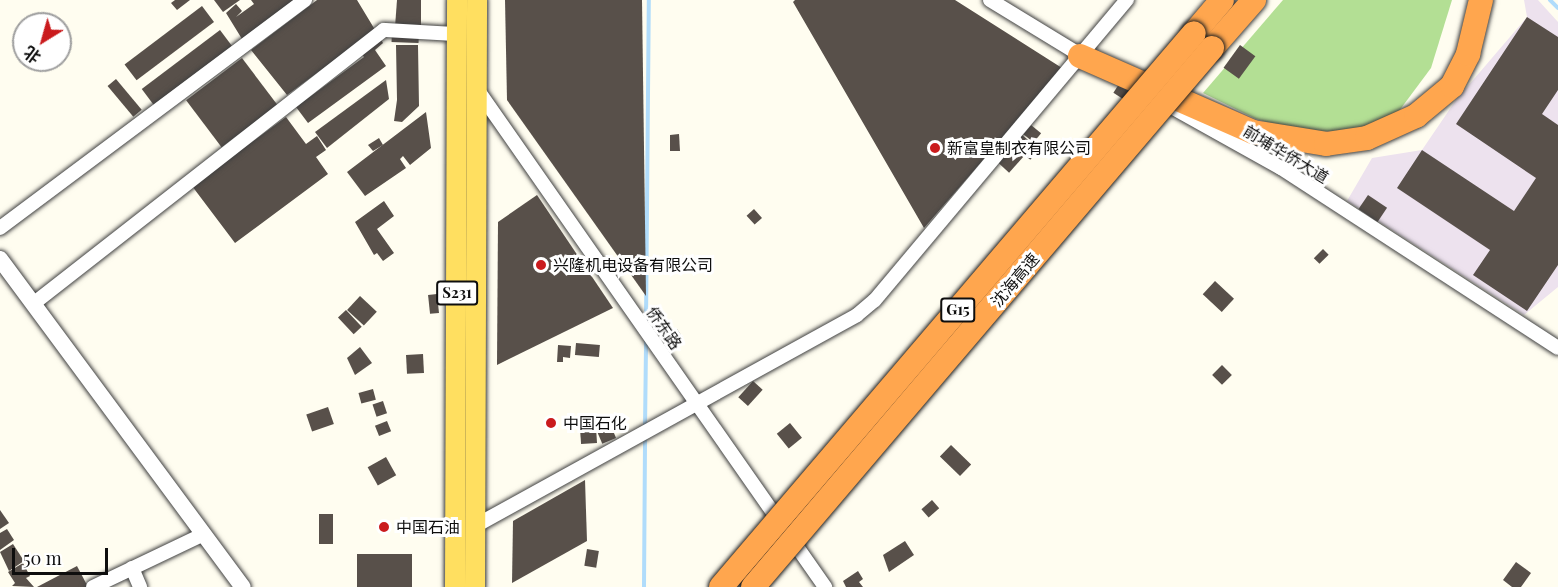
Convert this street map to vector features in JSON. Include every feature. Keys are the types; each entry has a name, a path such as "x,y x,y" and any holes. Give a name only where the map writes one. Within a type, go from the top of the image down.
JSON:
{"highway":[{"name":"沈海高速","path":"753,587 1203,40 1222,0"},
{"name":"沈海高速","path":"721,587 1203,40 1254,0"},
{"path":"1080,56 1253,132 1326,144 1357,140 1416,116 1452,86 1472,44 1480,0"}],"main road":[{"name":"S231","path":"455,587 457,0"},
{"name":"S231","path":"475,587 477,0"}],"street":[{"path":"0,228 305,0"},
{"name":"前埔华侨大道","path":"990,0 1080,56 1281,168 1558,348"},
{"path":"475,526 857,315 875,300 1127,0"},
{"path":"33,304 384,30 456,34"},
{"name":"侨东路","path":"477,89 825,587"},
{"path":"0,260 243,587"},
{"path":"93,587 204,534"},
{"path":"132,568 140,587"}],"shaded area":[{"path":"1524,0 1538,0 1558,22 1558,287 1524,315 1347,201 1372,158 1422,150 1456,100 1527,17"}],"green space":[{"path":"1283,0 1452,0 1431,68 1399,111 1369,130 1301,132 1256,119 1203,93"}],"building":[{"path":"175,0 190,0 177,10 171,3"},
{"path":"214,0 240,0 223,12"},
{"path":"251,0 294,0 242,39 226,13 236,4 242,11 236,17 254,4"},
{"path":"317,0 357,0 383,43 375,50 386,66 308,123 296,107 364,57 355,45 287,95 251,50"},
{"path":"397,0 421,0 421,25 417,29 395,27"},
{"path":"505,0 642,0 646,296 507,100"},
{"name":"新富皇制衣有限公司","path":"795,0 955,0 1062,68 995,146 997,151 990,152 924,228 793,2"},
{"path":"202,6 214,22 137,80 125,64"},
{"path":"1527,17 1558,37 1558,90 1542,114 1558,125 1558,265 1527,311 1473,275 1490,250 1397,188 1422,150 1514,211 1536,178 1456,124"},
{"path":"392,29 419,30 419,43 392,42"},
{"path":"220,30 232,46 154,105 142,89"},
{"path":"396,45 418,45 419,106 402,122 394,121 397,100"},
{"path":"1240,45 1255,56 1239,79 1224,68"},
{"path":"242,58 278,105 222,147 186,100"},
{"path":"116,79 142,110 133,117 108,86"},
{"path":"386,80 389,99 327,148 315,132"},
{"path":"1121,81 1135,90 1128,102 1113,93"},
{"path":"426,112 431,148 410,165 403,156 400,159 406,168 365,196 347,172"},
{"path":"286,117 306,144 317,136 326,150 316,157 328,174 235,243 192,186"},
{"path":"1031,125 1041,133 1034,143 1023,134"},
{"path":"679,134 680,151 670,151 670,135"},
{"path":"1022,135 1039,149 1030,160 1013,146"},
{"path":"379,138 383,145 373,151 368,145"},
{"path":"1012,147 1023,157 1009,173 998,163"},
{"path":"1306,172 1317,178 1311,188 1301,181"},
{"name":"兴隆机电设备有限公司","path":"537,195 613,308 497,365 498,222"},
{"path":"1368,195 1387,208 1378,222 1358,209"},
{"path":"384,201 394,216 377,229 394,253 383,261 377,253 374,255 355,222"},
{"path":"754,209 762,218 755,225 747,216"},
{"path":"1323,249 1329,255 1319,264 1314,258"},
{"path":"1215,281 1234,299 1222,312 1203,294"},
{"path":"437,294 439,313 430,314 428,295"},
{"path":"360,296 377,312 364,326 347,310"},
{"path":"346,310 362,327 354,334 338,318"},
{"path":"677,329 683,338 676,343 670,334"},
{"path":"576,343 600,345 599,357 575,355"},
{"path":"558,345 571,346 570,358 563,357 563,362 557,362"},
{"path":"360,347 372,363 355,375 347,358"},
{"path":"423,354 424,373 407,374 406,355"},
{"path":"1222,365 1232,375 1222,385 1212,375"},
{"path":"753,381 763,390 748,406 738,397"},
{"path":"373,389 376,400 361,404 359,393"},
{"path":"383,401 387,413 377,417 373,404"},
{"path":"328,407 334,424 312,432 306,414"},
{"path":"387,421 391,431 379,436 375,426"},
{"path":"790,423 802,438 789,448 777,434"},
{"path":"611,426 616,438 602,444 597,432"},
{"path":"596,428 597,443 581,444 580,429"},
{"path":"951,445 971,464 960,476 940,457"},
{"path":"386,457 396,475 378,486 368,467"},
{"path":"585,480 587,541 512,583 513,521"},
{"path":"932,500 939,508 929,517 921,509"},
{"path":"0,510 9,523 0,529"},
{"path":"319,514 333,514 333,544 319,544"},
{"path":"7,529 14,540 0,550 0,533"},
{"path":"905,541 914,555 889,572 883,555"},
{"path":"13,544 24,561 9,571 0,552"},
{"path":"587,549 599,551 596,568 584,566"},
{"path":"357,554 412,554 412,587 357,587"},
{"path":"1516,562 1531,573 1521,587 1512,587 1503,580"},
{"path":"23,563 30,576 26,578 34,587 12,586 15,583 8,572"},
{"path":"77,566 88,587 37,587"},
{"path":"858,571 863,579 859,582 863,587 846,587 843,581"}],"waterway":[{"path":"646,323 649,0"},
{"path":"1550,0 1558,8"},
{"path":"645,428 646,340"},
{"path":"644,587 645,436"}],"place":[{"name":"新富皇制衣有限公司","path":"935,148"},
{"name":"兴隆机电设备有限公司","path":"541,265"},
{"name":"中国石化","path":"551,423"},
{"name":"中国石油","path":"384,527"}]}
